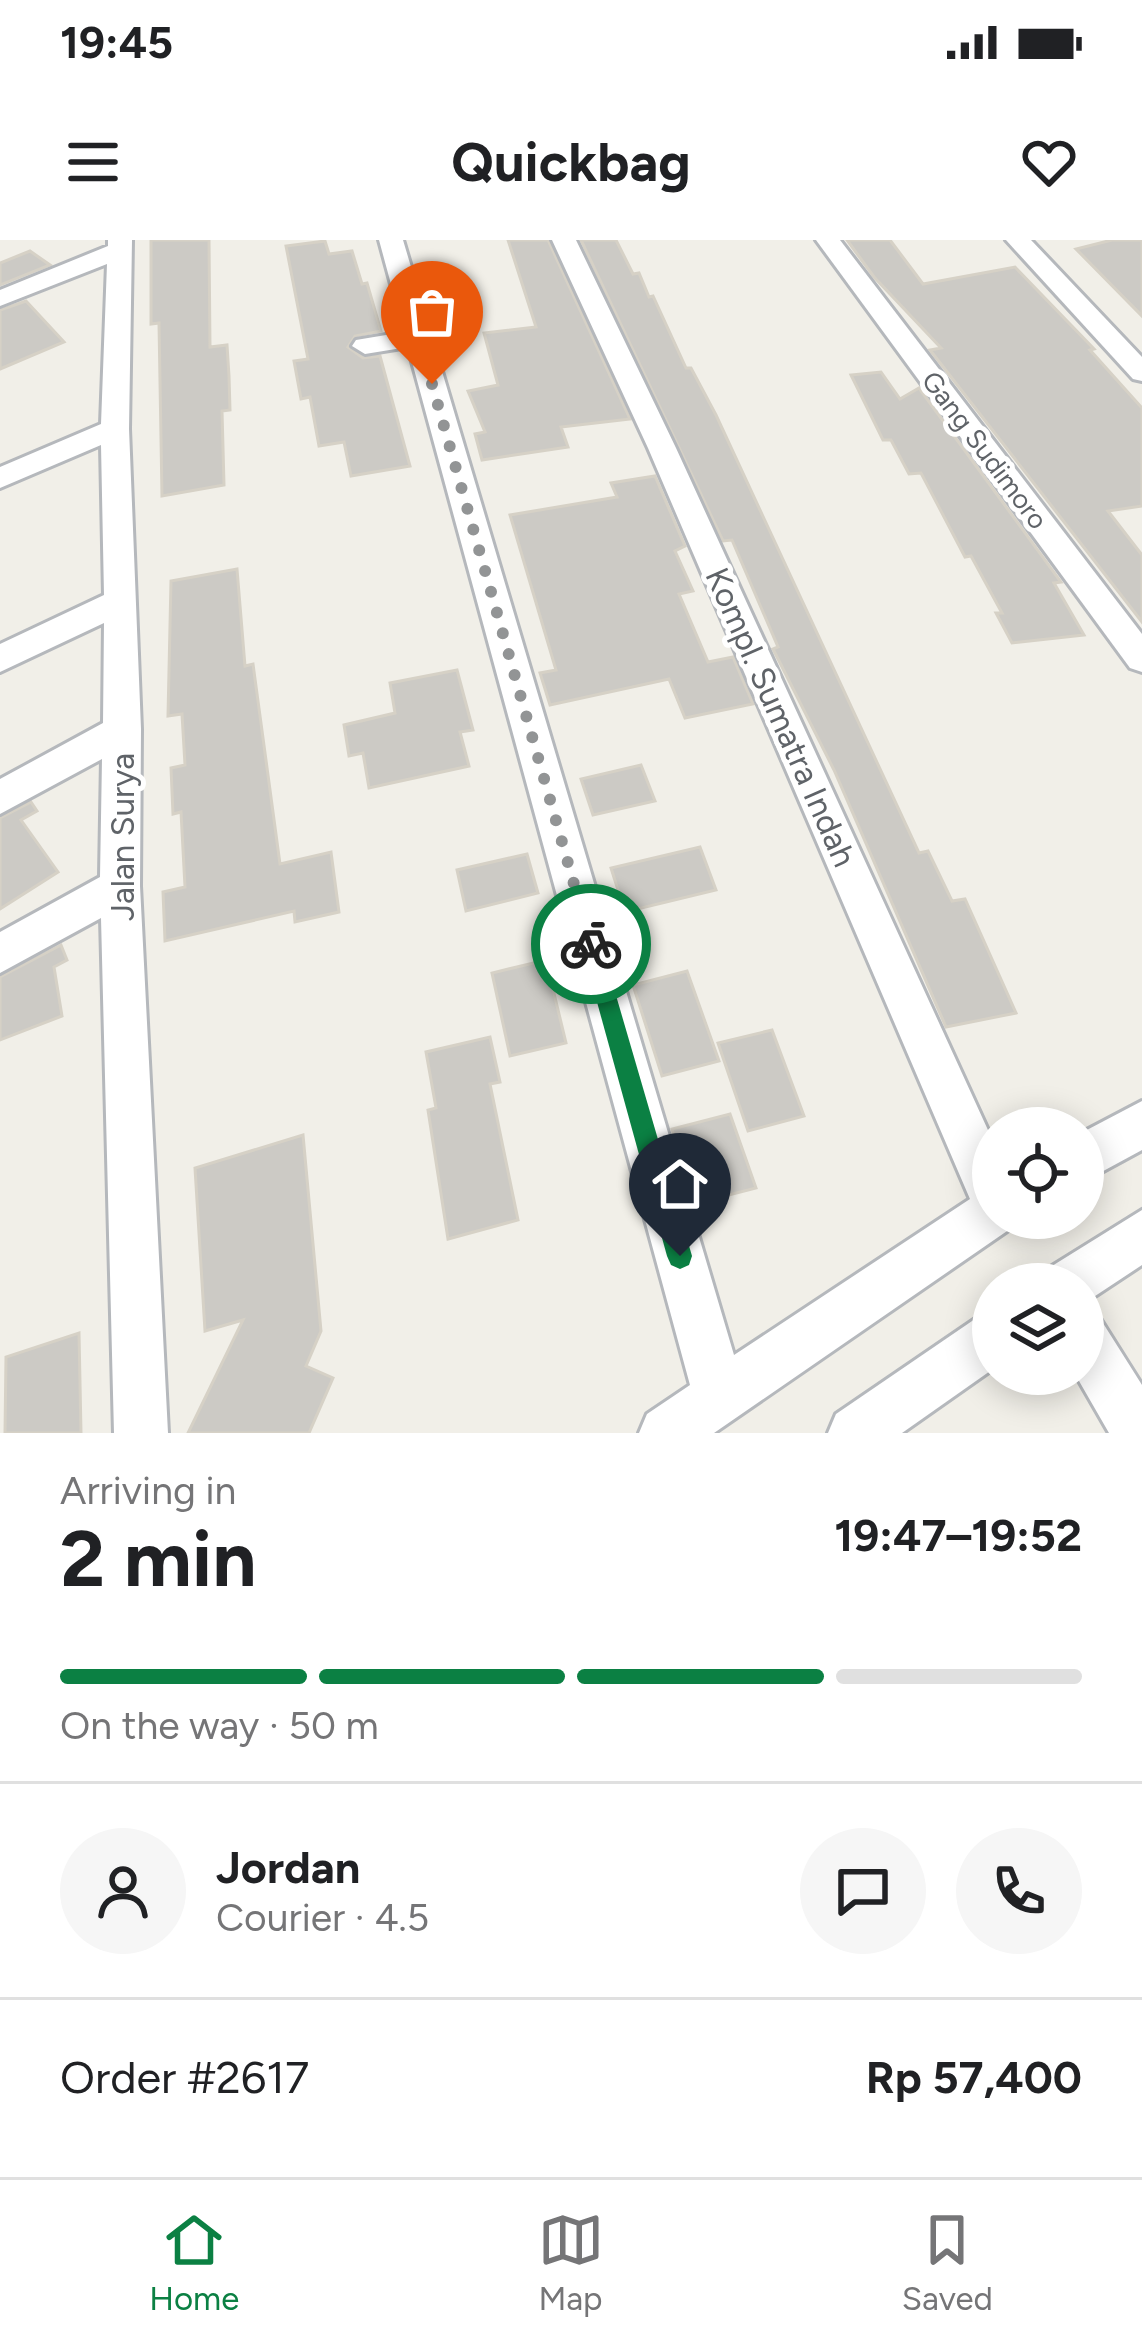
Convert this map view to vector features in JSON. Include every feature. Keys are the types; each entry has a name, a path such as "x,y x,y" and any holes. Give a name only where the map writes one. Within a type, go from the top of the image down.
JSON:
{"street":[{"path":"391,240 719,1394"},
{"name":"Kompl. Sumatra Indah","path":"564,240 662,448 972,1149"},
{"name":"Gang Sudimoro","path":"828,240 1142,659"},
{"path":"1018,240 1142,373"},
{"path":"0,299 120,245"},
{"name":"Jalan Surya","path":"120,245 115,430 122,601 120,886 141,1433"},
{"path":"365,346 419,338"},
{"path":"0,478 115,430"},
{"path":"0,659 122,601"},
{"path":"0,798 123,729"},
{"path":"0,954 120,886"},
{"path":"1104,1146 1142,1124"},
{"path":"666,1433 972,1226"},
{"path":"1101,1263 1142,1235"},
{"path":"855,1433 972,1352"},
{"path":"1104,1373 1140,1433"}],"building":[{"path":"151,240 209,240 210,347 227,345 229,376 230,410 222,411 224,485 162,496 159,323 151,324"},
{"path":"508,240 548,240 630,419 561,427 568,447 482,460 475,434 485,432 468,391 498,385 484,333 536,327"},
{"path":"581,240 616,240 633,274 639,273 649,297 653,296 686,368 691,368 716,415 919,853 928,851 952,901 965,899 1016,1013 946,1027 834,770 773,649 778,647 732,540 723,541"},
{"path":"847,240 890,240 923,284 1015,267 1094,349 1090,350 1142,408 1142,506 1108,511 1142,555 1142,622 930,350 941,348 874,277"},
{"path":"1112,240 1142,240 1142,316 1076,249"},
{"path":"325,241 329,254 352,251 362,284 367,283 381,331 355,336 348,347 363,358 380,356 410,466 351,476 344,442 319,446 310,397 301,399 294,361 308,359 286,246"},
{"path":"30,251 50,265 0,285 0,263"},
{"path":"26,301 64,342 0,369 0,310"},
{"path":"881,372 900,399 919,388 1061,582 1054,583 1084,635 1012,643 996,613 1002,613 971,556 965,557 921,473 909,474 891,440 883,440 851,375"},
{"path":"655,476 685,546 675,551 693,591 679,594 708,662 733,657 753,704 685,718 669,679 550,705 540,673 556,670 510,515 617,497 611,483"},
{"path":"237,569 245,666 253,664 280,864 331,852 339,912 295,922 294,911 165,941 163,892 185,887 181,812 173,814 171,768 185,765 182,714 168,716 171,581"},
{"path":"457,670 473,730 460,732 469,766 369,788 363,753 349,756 344,725 395,713 390,683"},
{"path":"641,765 655,801 593,815 581,779"},
{"path":"31,802 37,811 21,820 58,872 0,909 0,818"},
{"path":"700,847 716,890 625,912 611,868"},
{"path":"527,854 538,893 466,911 457,870"},
{"path":"61,945 67,960 54,967 62,1016 0,1040 0,977"},
{"path":"546,960 566,1043 510,1056 492,973"},
{"path":"687,971 719,1061 662,1076 633,985"},
{"path":"772,1030 804,1116 748,1131 718,1043"},
{"path":"490,1037 500,1082 490,1084 518,1220 448,1239 428,1110 436,1108 426,1052"},
{"path":"730,1114 756,1188 694,1204 672,1129"},
{"path":"303,1135 321,1331 306,1366 333,1378 309,1433 188,1433 243,1320 205,1331 195,1168"},
{"path":"79,1333 81,1433 5,1433 6,1357"}],"way so far":[{"path":"432,384 591,944"}],"route":[{"path":"591,944 680,1256"}]}
